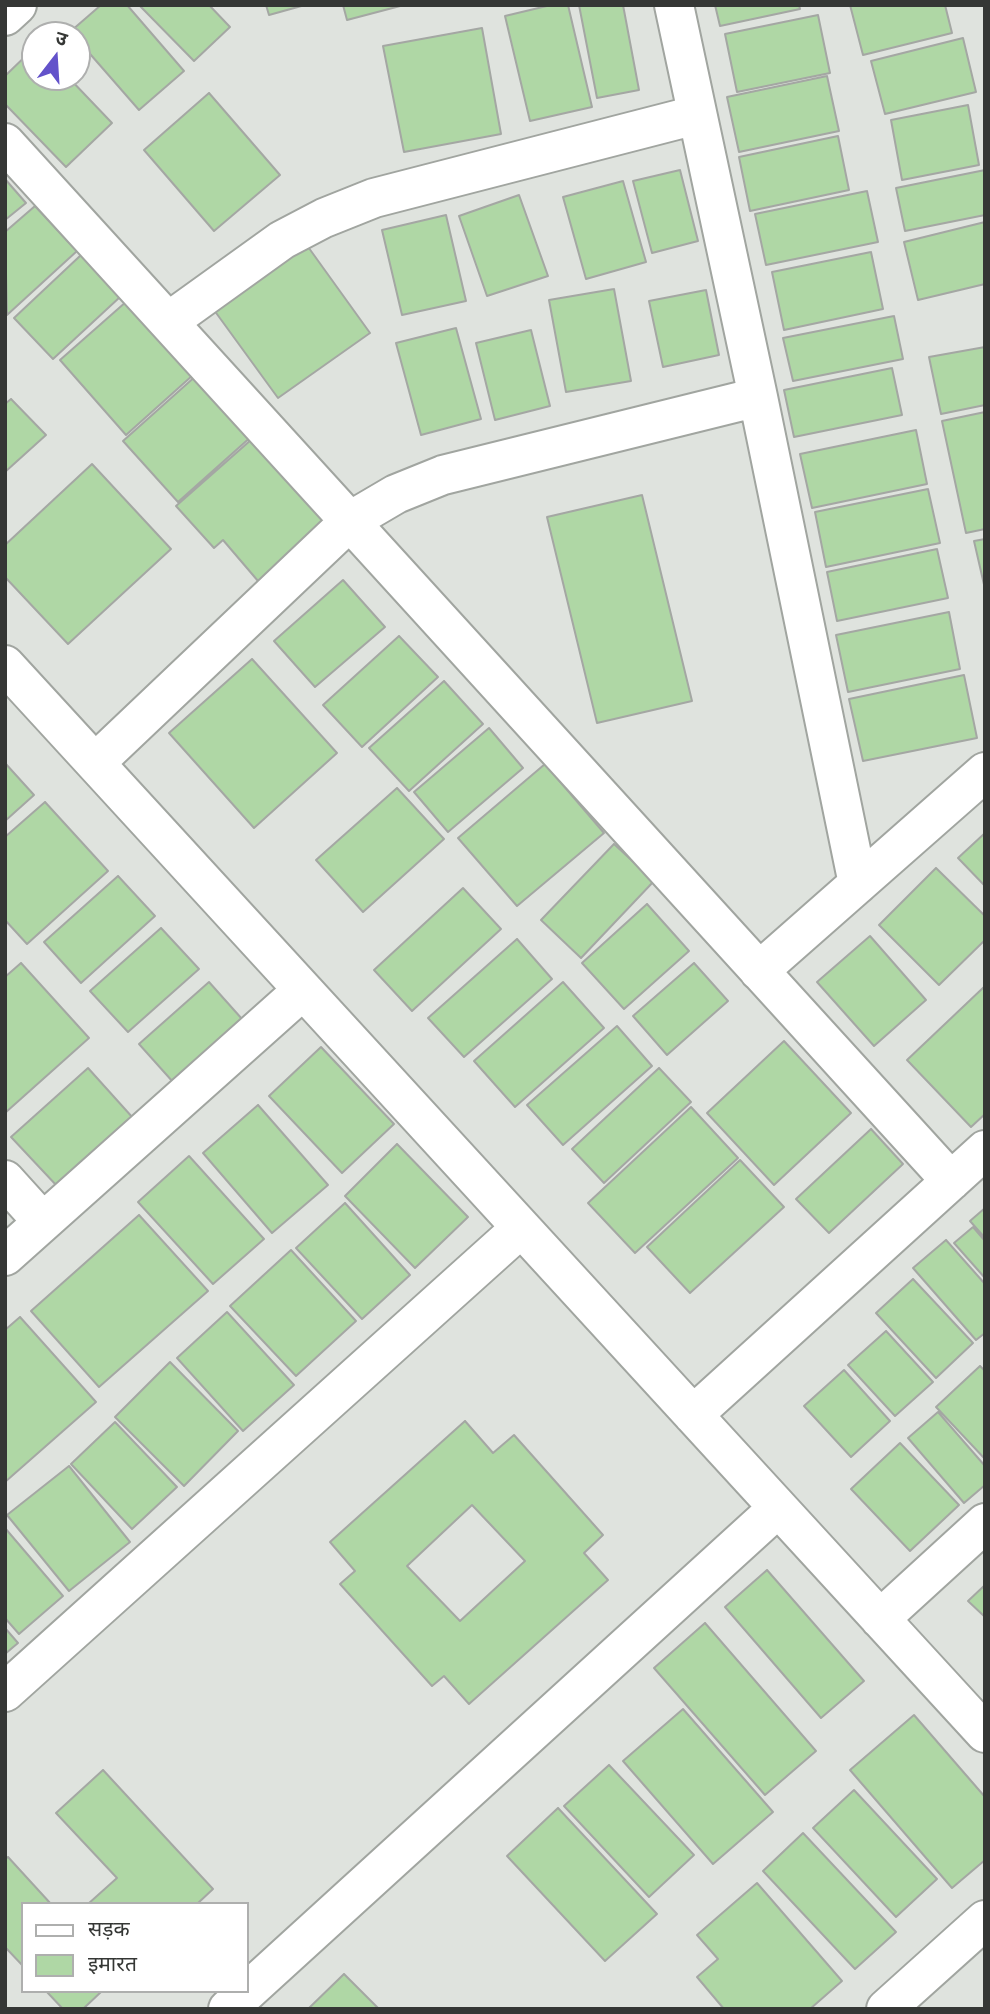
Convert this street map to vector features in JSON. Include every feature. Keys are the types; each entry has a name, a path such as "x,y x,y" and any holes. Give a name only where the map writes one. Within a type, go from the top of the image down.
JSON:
{"street":[{"path":"5,16 17,5"},
{"path":"674,5 858,884"},
{"path":"168,322 282,240 324,218 374,198 696,115"},
{"path":"5,143 951,1181"},
{"path":"95,763 350,520 396,494 443,475 758,397"},
{"path":"5,665 985,1733"},
{"path":"760,971 985,772"},
{"path":"5,1256 303,990"},
{"path":"692,1415 985,1150"},
{"path":"5,1180 43,1222"},
{"path":"5,1692 521,1228"},
{"path":"248,1991 778,1508"},
{"path":"880,1619 985,1523"},
{"path":"886,2009 985,1920"},
{"path":"228,2009 246,1993"}],"building":[{"path":"101,5 127,5 184,71 139,110 91,55 91,21 83,21"},
{"path":"139,5 209,5 230,27 194,61"},
{"path":"266,5 305,5 269,15"},
{"path":"343,5 404,5 347,20"},
{"path":"551,5 568,5 592,107 530,121 505,16"},
{"path":"579,5 623,5 639,90 597,98"},
{"path":"715,5 799,5 800,9 720,26"},
{"path":"850,5 945,5 952,33 863,55"},
{"path":"818,15 830,73 737,92 725,34"},
{"path":"482,28 501,134 404,152 383,46"},
{"path":"963,38 976,92 885,114 871,61"},
{"path":"21,61 21,91 81,91 112,123 66,167 5,104 5,76"},
{"path":"827,76 839,131 739,152 727,97"},
{"path":"209,93 280,175 214,231 144,150"},
{"path":"968,105 979,165 902,180 891,120"},
{"path":"838,136 849,190 750,211 739,157"},
{"path":"680,170 698,241 652,253 633,181"},
{"path":"985,170 985,215 905,231 896,188"},
{"path":"5,179 26,203 5,220"},
{"path":"623,181 646,262 586,279 563,197"},
{"path":"867,191 878,242 766,265 755,214"},
{"path":"519,195 548,276 487,296 459,216"},
{"path":"35,206 77,251 7,315 5,232"},
{"path":"446,215 466,301 402,315 382,230"},
{"path":"985,222 985,284 918,300 904,242"},
{"path":"306,244 370,333 278,398 214,310"},
{"path":"871,252 883,309 784,330 772,272"},
{"path":"81,255 120,297 53,359 14,318"},
{"path":"614,289 631,381 566,392 549,300"},
{"path":"706,290 719,355 663,367 649,301"},
{"path":"127,301 193,375 126,435 60,360"},
{"path":"894,316 903,359 793,381 783,338"},
{"path":"456,328 481,419 421,435 396,343"},
{"path":"531,330 550,406 495,420 476,343"},
{"path":"985,347 985,405 941,414 929,357"},
{"path":"892,368 902,415 794,437 784,390"},
{"path":"198,374 253,435 178,502 123,441"},
{"path":"11,399 46,435 5,472 5,404"},
{"path":"985,412 985,529 966,533 942,421"},
{"path":"916,430 927,484 812,508 800,454"},
{"path":"260,432 339,521 264,588 223,540 214,548 176,506"},
{"path":"92,464 171,549 68,644 5,577 5,545"},
{"path":"928,489 940,543 826,567 815,512"},
{"path":"642,495 692,701 597,723 547,517"},
{"path":"985,539 985,589 974,541"},
{"path":"937,549 948,598 837,621 827,572"},
{"path":"343,580 385,627 315,687 274,641"},
{"path":"949,612 960,669 848,692 836,635"},
{"path":"399,636 438,677 362,747 323,705"},
{"path":"252,659 337,753 254,828 169,733"},
{"path":"964,675 977,738 863,761 849,699"},
{"path":"444,681 483,724 409,791 369,748"},
{"path":"489,728 523,768 448,832 414,792"},
{"path":"5,763 34,795 5,821"},
{"path":"545,764 604,833 517,906 458,838"},
{"path":"397,788 444,839 363,912 316,860"},
{"path":"45,802 108,871 27,944 5,920 5,837"},
{"path":"985,833 985,886 958,858"},
{"path":"614,844 654,881 581,958 541,920"},
{"path":"936,868 985,916 985,940 939,985 879,925"},
{"path":"118,876 155,916 81,983 44,942"},
{"path":"463,888 501,929 412,1011 374,970"},
{"path":"647,904 689,951 624,1009 582,963"},
{"path":"161,928 199,969 128,1032 90,991"},
{"path":"870,936 926,1000 874,1046 817,982"},
{"path":"517,939 552,979 464,1057 428,1018"},
{"path":"21,963 89,1038 5,1113 5,977"},
{"path":"694,963 728,1001 667,1055 633,1016"},
{"path":"209,982 242,1019 173,1082 139,1044"},
{"path":"563,982 604,1028 515,1107 474,1061"},
{"path":"985,986 985,1114 971,1127 907,1060"},
{"path":"617,1026 652,1066 563,1145 527,1105"},
{"path":"784,1041 851,1113 774,1185 707,1113"},
{"path":"321,1047 394,1124 342,1173 269,1096"},
{"path":"88,1068 133,1118 57,1186 11,1137"},
{"path":"659,1068 691,1102 604,1183 572,1149"},
{"path":"258,1105 328,1185 272,1233 203,1153"},
{"path":"691,1107 738,1158 635,1253 588,1203"},
{"path":"871,1129 903,1164 829,1233 796,1199"},
{"path":"397,1144 468,1217 415,1268 345,1196"},
{"path":"189,1156 264,1239 213,1284 138,1202"},
{"path":"740,1160 784,1207 690,1293 647,1247"},
{"path":"345,1203 410,1275 362,1319 296,1248"},
{"path":"985,1208 985,1238 970,1221"},
{"path":"139,1215 208,1291 99,1387 31,1311"},
{"path":"973,1227 985,1241 985,1278 954,1243"},
{"path":"946,1240 985,1284 985,1333 976,1340 913,1268"},
{"path":"291,1250 356,1321 296,1376 230,1306"},
{"path":"913,1279 973,1343 936,1378 876,1313"},
{"path":"227,1312 294,1385 243,1431 177,1358"},
{"path":"20,1317 96,1402 5,1482 5,1330"},
{"path":"886,1331 933,1382 895,1416 848,1365"},
{"path":"170,1362 238,1431 184,1486 115,1417"},
{"path":"980,1366 985,1371 985,1459 936,1407"},
{"path":"844,1370 890,1421 851,1457 804,1406"},
{"path":"938,1412 985,1466 985,1485 964,1503 908,1438"},
{"path":"465,1421 493,1453 514,1435 603,1535 584,1553 608,1580 469,1704 444,1676 432,1686 340,1584 355,1571 330,1542","holes":["472,1505 525,1561 460,1621 407,1566"]},
{"path":"115,1422 177,1487 132,1529 71,1464"},
{"path":"900,1443 959,1505 910,1551 851,1489"},
{"path":"69,1466 130,1542 69,1591 7,1515"},
{"path":"5,1528 63,1596 19,1634 5,1618"},
{"path":"767,1570 864,1681 821,1718 725,1607"},
{"path":"985,1585 985,1617 968,1601"},
{"path":"705,1623 816,1751 765,1795 654,1668"},
{"path":"5,1628 18,1643 5,1654"},
{"path":"683,1709 773,1812 713,1864 623,1761"},
{"path":"914,1715 985,1797 985,1860 952,1888 850,1770"},
{"path":"609,1765 694,1855 649,1897 564,1806"},
{"path":"103,1770 213,1889 199,1902 90,1902 117,1878 56,1813"},
{"path":"854,1790 937,1879 896,1917 813,1828"},
{"path":"558,1808 657,1914 605,1961 507,1856"},
{"path":"803,1833 896,1932 855,1969 763,1871"},
{"path":"8,1857 49,1902 21,1902 21,1964 5,1947 5,1859"},
{"path":"757,1883 842,1981 810,2009 724,2009 697,1977 718,1959 697,1935"},
{"path":"344,1974 379,2009 308,2009"},
{"path":"48,1993 100,1993 83,2009 63,2009"}]}
